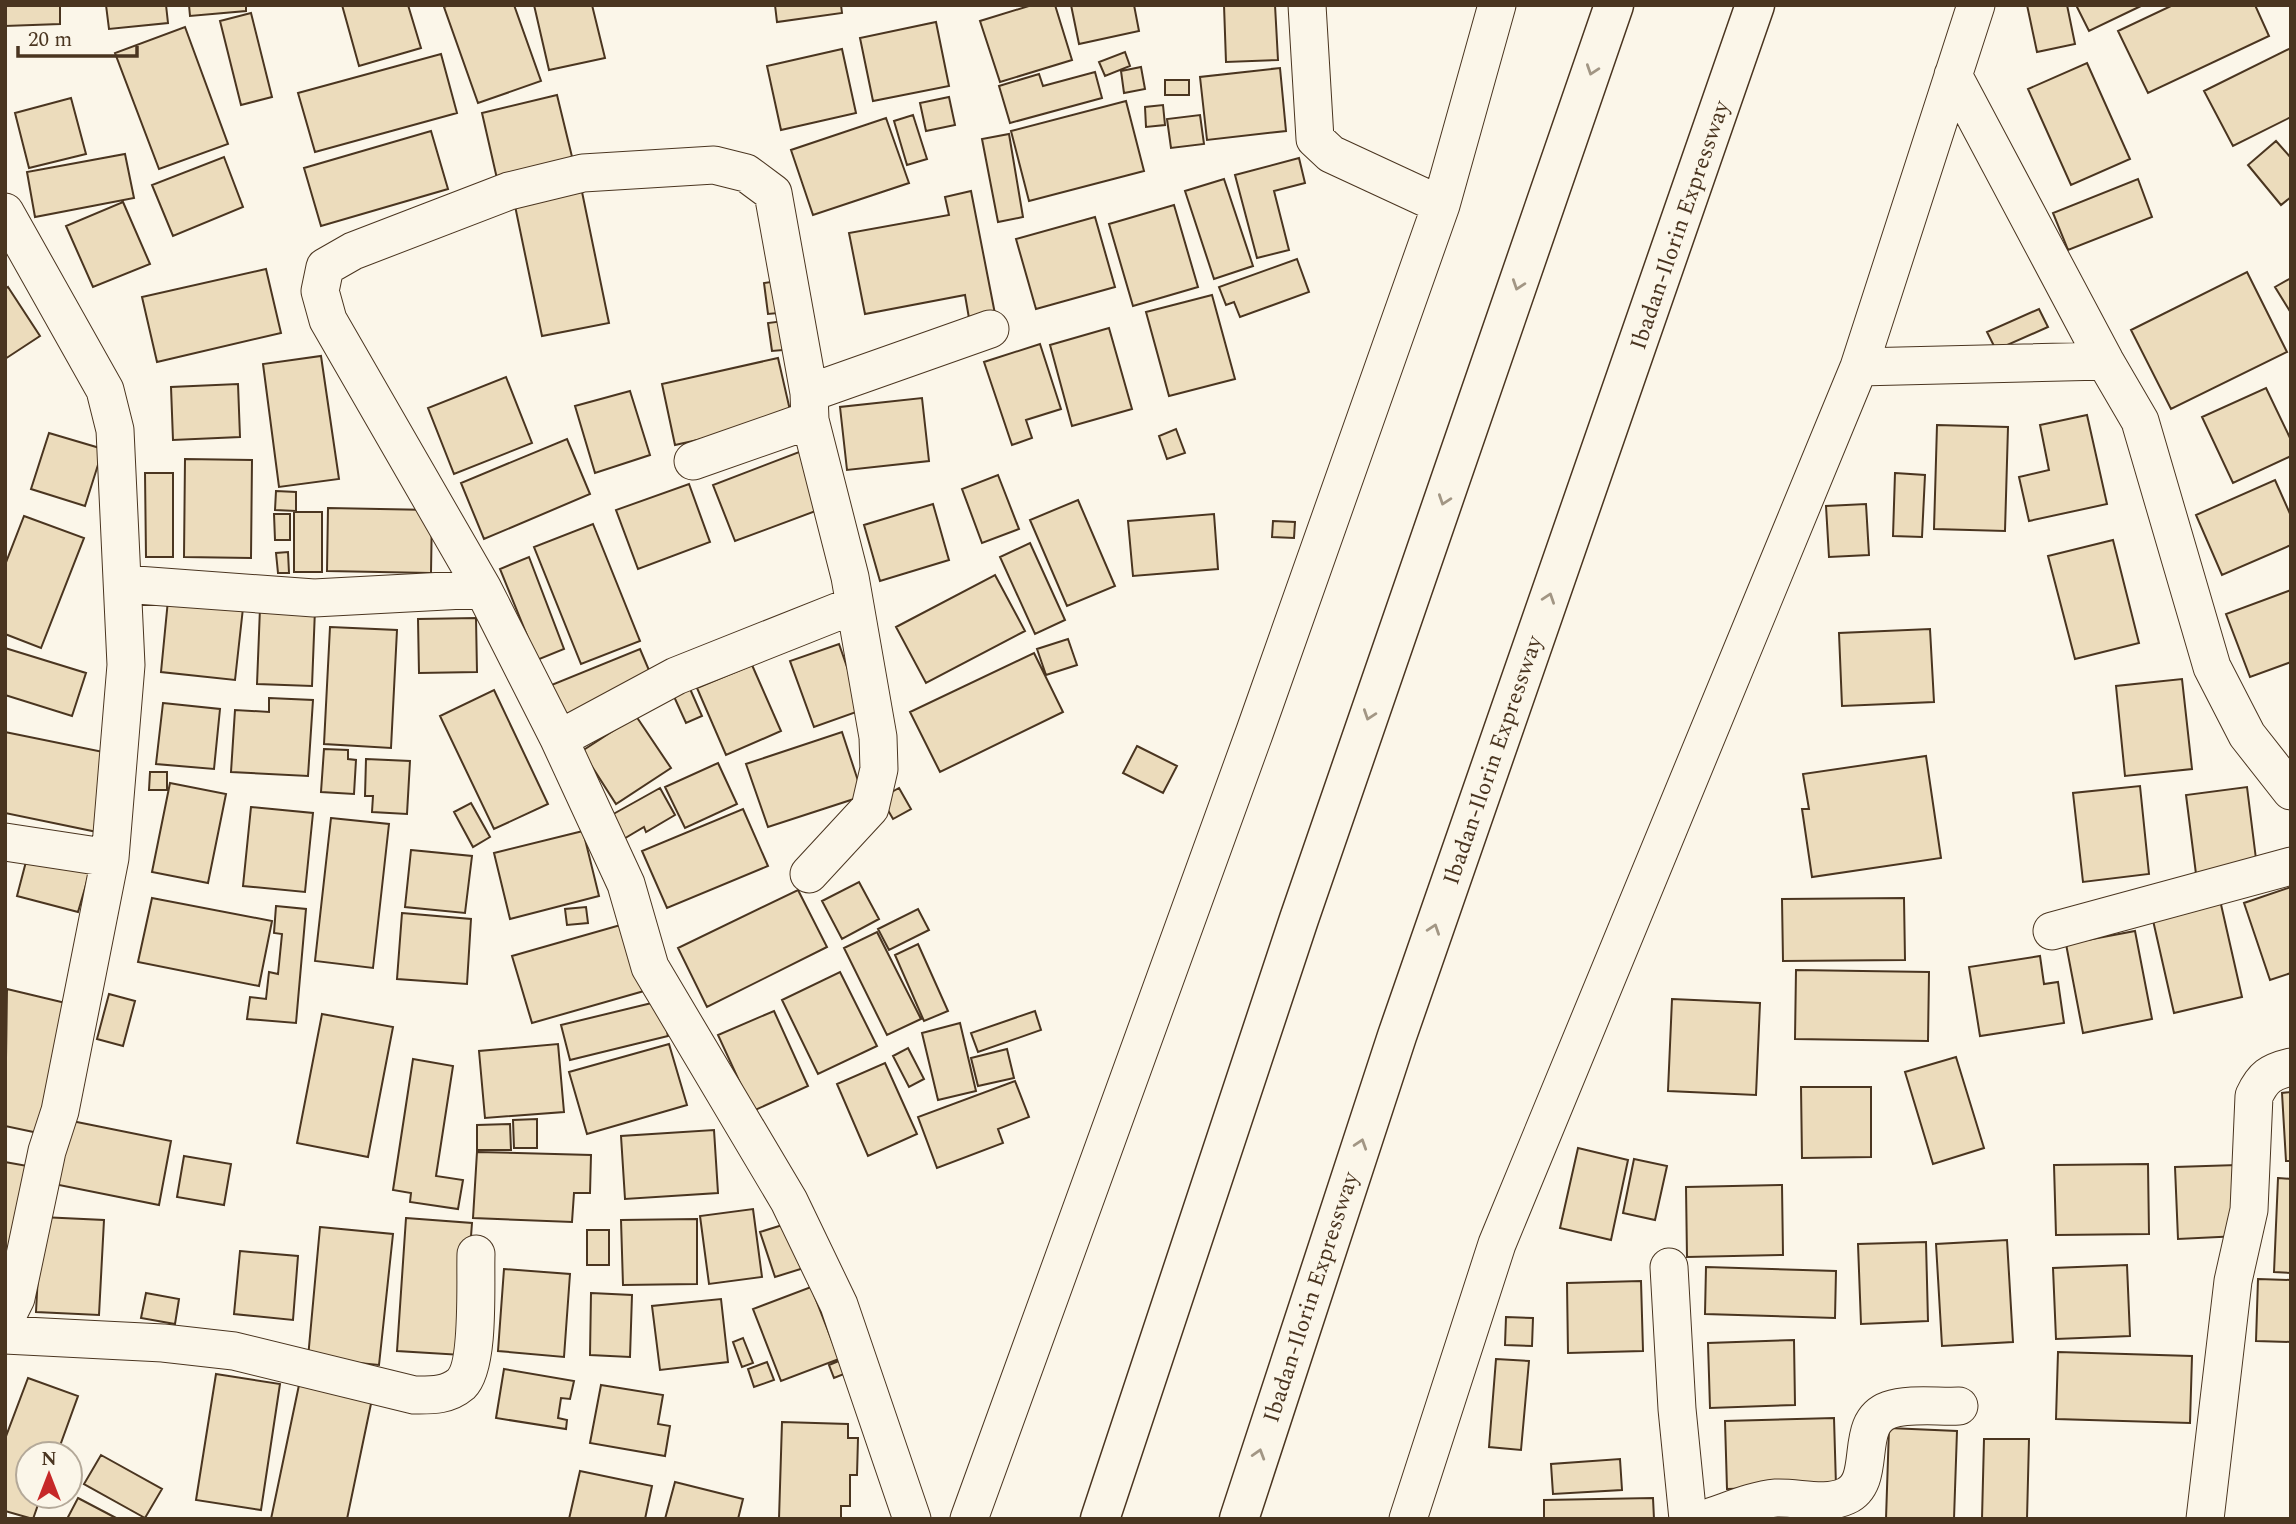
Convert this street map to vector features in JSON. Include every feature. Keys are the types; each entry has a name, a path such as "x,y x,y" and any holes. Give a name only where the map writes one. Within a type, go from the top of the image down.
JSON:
{"highway":[{"path":"1100,1519 1290,945 1614,5"},
{"name":"Ibadan-Ilorin Expressway","path":"1239,1519 1396,1036 1755,5"}],"street":[{"path":"1307,5 1315,139 1331,154 1441,205"},
{"path":"969,1519 1236,783 1441,205 1497,5"},
{"path":"1408,1519 1497,1244 1859,367 1976,5"},
{"path":"1953,75 2105,362 2140,421 2212,667 2247,735 2291,791"},
{"path":"809,874 870,808 879,769 878,737 852,606 850,577 809,407 773,193 746,173 714,165 583,173 509,191 353,251 325,267 320,291 328,320 482,589 559,739 626,884 650,967 789,1201 838,1305 912,1519"},
{"path":"5,212 105,390 115,430 126,665 110,858 60,1111 47,1151 16,1298 5,1320"},
{"path":"692,461 990,329"},
{"path":"1859,367 2105,362"},
{"path":"122,584 314,598 482,589"},
{"path":"559,739 676,676 852,606"},
{"path":"5,842 110,858"},
{"path":"2052,931 2291,866"},
{"path":"2205,1519 2233,1281 2249,1210 2254,1096 2262,1079 2274,1071 2291,1067"},
{"path":"5,1335 163,1343 233,1351 414,1395 440,1395 461,1383 471,1366 476,1254"},
{"path":"1669,1267 1677,1409 1688,1519"},
{"path":"1704,1519 1776,1498 1832,1500 1848,1496 1860,1482 1870,1428 1879,1415 1891,1409 1959,1406"}],"building":[{"path":"5,5 60,5 60,24 5,26"},
{"path":"106,5 166,5 168,23 109,29"},
{"path":"189,5 246,5 246,11 190,16"},
{"path":"342,5 408,5 421,48 359,66"},
{"path":"514,5 541,81 478,103 444,7"},
{"path":"534,5 592,5 605,58 549,70"},
{"path":"775,5 841,5 842,13 777,22"},
{"path":"1032,5 1055,5 1072,60 1000,82 980,21"},
{"path":"1071,5 1134,5 1139,31 1079,44"},
{"path":"1224,5 1275,5 1278,60 1226,62"},
{"path":"2027,5 2067,5 2075,44 2037,52"},
{"path":"2076,5 2143,5 2089,31"},
{"path":"2173,5 2255,5 2269,36 2148,93 2118,31"},
{"path":"251,13 272,97 241,105 220,21"},
{"path":"936,22 949,86 873,101 860,38"},
{"path":"185,27 228,144 159,169 115,53"},
{"path":"2291,48 2291,117 2233,146 2204,91"},
{"path":"842,49 856,113 781,130 767,66"},
{"path":"1125,52 1130,66 1105,76 1099,62"},
{"path":"441,54 457,113 315,152 298,93"},
{"path":"2087,63 2130,159 2071,185 2028,89"},
{"path":"1141,67 1145,89 1124,93 1121,71"},
{"path":"1280,68 1286,131 1207,140 1200,77"},
{"path":"1095,72 1102,98 1010,123 999,86 1039,74 1043,86"},
{"path":"1165,80 1189,80 1189,95 1165,95"},
{"path":"557,95 574,165 498,183 482,113"},
{"path":"949,97 955,125 926,131 920,103"},
{"path":"71,98 86,154 29,168 15,113"},
{"path":"1126,101 1144,171 1029,201 1011,131"},
{"path":"1163,105 1165,125 1146,127 1145,107"},
{"path":"913,115 927,159 907,165 894,121"},
{"path":"1200,115 1204,144 1171,148 1167,119"},
{"path":"886,118 909,183 813,215 791,150"},
{"path":"431,131 448,189 321,226 304,168"},
{"path":"1009,134 1023,217 998,222 982,139"},
{"path":"2276,141 2291,158 2291,197 2281,205 2248,165"},
{"path":"125,154 134,198 35,217 27,172"},
{"path":"224,157 243,207 173,236 152,185"},
{"path":"1299,158 1305,183 1274,191 1289,250 1257,258 1235,175"},
{"path":"1224,179 1253,266 1214,279 1185,191"},
{"path":"2138,179 2152,217 2068,250 2053,213"},
{"path":"581,187 609,323 542,336 514,201"},
{"path":"971,191 996,319 970,324 965,295 865,314 849,233 949,215 945,197"},
{"path":"123,202 150,264 93,287 66,226"},
{"path":"1174,205 1198,287 1133,306 1109,224"},
{"path":"1095,217 1115,287 1036,309 1016,239"},
{"path":"1297,259 1309,292 1240,317 1234,302 1226,305 1219,287"},
{"path":"266,269 281,333 157,362 142,297"},
{"path":"2247,272 2287,352 2171,409 2131,330"},
{"path":"2291,278 2291,313 2275,287"},
{"path":"785,280 789,312 768,314 764,283"},
{"path":"8,287 40,336 5,359 5,289"},
{"path":"1212,295 1235,379 1169,396 1146,312"},
{"path":"2039,309 2048,327 1996,350 1987,332"},
{"path":"791,320 794,349 772,351 768,323"},
{"path":"1109,328 1132,409 1072,426 1050,345"},
{"path":"1040,344 1061,409 1026,420 1032,438 1012,445 984,362"},
{"path":"321,356 339,479 279,487 263,364"},
{"path":"778,358 792,419 675,445 662,384"},
{"path":"506,377 532,443 454,474 428,408"},
{"path":"238,384 240,437 173,440 171,387"},
{"path":"2266,388 2291,440 2291,456 2233,483 2202,417"},
{"path":"630,391 650,455 595,473 575,406"},
{"path":"922,398 929,461 847,470 840,407"},
{"path":"2087,415 2107,504 2029,521 2019,477 2049,470 2040,425"},
{"path":"1937,425 2008,427 2005,531 1934,529"},
{"path":"1176,429 1185,453 1167,459 1159,436"},
{"path":"49,433 103,449 85,506 31,489"},
{"path":"567,439 590,494 484,539 461,483"},
{"path":"807,449 829,506 735,541 713,485"},
{"path":"185,459 252,460 251,558 184,557"},
{"path":"145,473 173,473 173,557 146,557"},
{"path":"1895,473 1925,475 1922,537 1893,536"},
{"path":"998,475 1019,529 982,543 962,489"},
{"path":"2275,480 2291,516 2291,545 2222,575 2196,515"},
{"path":"689,484 710,542 638,569 616,510"},
{"path":"276,491 296,492 296,511 275,510"},
{"path":"1078,500 1115,586 1067,606 1030,520"},
{"path":"933,504 949,560 880,581 864,525"},
{"path":"1866,504 1869,555 1829,557 1826,506"},
{"path":"328,508 432,510 431,573 327,571"},
{"path":"294,512 322,512 322,572 294,572"},
{"path":"274,514 290,514 290,540 275,540"},
{"path":"1214,514 1218,569 1133,576 1128,521"},
{"path":"24,516 84,538 41,648 5,634 5,565"},
{"path":"1273,521 1295,522 1294,538 1272,537"},
{"path":"593,524 640,641 581,664 534,547"},
{"path":"2113,540 2139,643 2075,659 2048,556"},
{"path":"1030,543 1065,620 1035,634 1000,557"},
{"path":"288,552 289,573 278,573 276,553"},
{"path":"529,557 564,649 537,660 500,569"},
{"path":"995,575 1025,631 926,683 896,627"},
{"path":"2291,590 2291,662 2250,677 2226,614"},
{"path":"168,600 243,608 235,680 161,672"},
{"path":"260,608 315,609 312,686 257,684"},
{"path":"476,618 477,672 419,673 418,619"},
{"path":"330,627 397,630 391,748 324,744"},
{"path":"1930,629 1934,702 1842,706 1839,633"},
{"path":"1068,639 1077,665 1046,675 1037,649"},
{"path":"839,644 862,710 814,727 790,661"},
{"path":"5,648 86,673 72,716 5,695"},
{"path":"640,649 654,682 562,719 549,686"},
{"path":"1034,653 1063,712 940,772 910,712"},
{"path":"752,665 781,731 726,755 697,688"},
{"path":"2182,679 2192,769 2125,776 2116,686"},
{"path":"687,682 702,716 686,723 671,690"},
{"path":"494,690 548,804 494,829 440,716"},
{"path":"269,698 313,700 308,776 231,772 235,710 269,712"},
{"path":"163,703 220,709 214,769 156,764"},
{"path":"636,716 671,768 616,804 582,751"},
{"path":"5,732 113,754 97,832 5,813"},
{"path":"842,732 863,796 768,827 746,764"},
{"path":"1137,746 1177,766 1163,793 1123,773"},
{"path":"324,749 348,750 348,759 356,760 354,794 321,792"},
{"path":"1926,756 1941,858 1812,877 1802,809 1809,809 1803,774"},
{"path":"366,759 410,761 407,814 372,812 373,796 365,796"},
{"path":"718,763 737,804 685,828 665,787"},
{"path":"150,772 167,772 167,790 149,790"},
{"path":"170,783 226,794 208,883 152,872"},
{"path":"2140,786 2149,874 2083,882 2073,793"},
{"path":"2247,787 2257,867 2196,874 2186,795"},
{"path":"660,788 675,815 646,832 644,827 622,840 608,817"},
{"path":"899,788 911,809 893,819 881,798"},
{"path":"471,803 490,837 473,847 454,812"},
{"path":"251,807 313,813 305,892 243,886"},
{"path":"743,809 768,866 667,908 642,851"},
{"path":"331,818 389,824 373,968 315,961"},
{"path":"583,831 599,896 510,919 494,853"},
{"path":"411,850 472,856 465,913 405,907"},
{"path":"28,854 90,871 78,912 17,896"},
{"path":"859,882 879,919 842,939 822,901"},
{"path":"2291,887 2291,973 2270,980 2244,903"},
{"path":"798,890 827,947 707,1007 678,948"},
{"path":"152,898 272,921 259,986 138,962"},
{"path":"1904,898 1905,960 1783,961 1782,899"},
{"path":"2220,900 2242,997 2174,1013 2152,916"},
{"path":"276,906 306,909 296,1023 247,1019 250,997 266,999 269,972 278,974 282,934 274,933"},
{"path":"586,907 588,923 567,925 565,909"},
{"path":"918,909 929,930 889,950 878,929"},
{"path":"402,913 471,919 467,984 397,979"},
{"path":"624,924 644,991 532,1023 512,956"},
{"path":"2135,931 2152,1019 2083,1033 2066,944"},
{"path":"877,932 921,1019 887,1035 844,948"},
{"path":"918,944 948,1011 924,1021 895,955"},
{"path":"2040,956 2044,984 2058,982 2064,1023 1980,1036 1969,967"},
{"path":"1796,970 1929,972 1928,1041 1795,1039"},
{"path":"840,972 877,1046 818,1074 782,1000"},
{"path":"7,989 74,1005 43,1134 5,1126"},
{"path":"109,994 135,1001 123,1046 97,1039"},
{"path":"1672,999 1760,1003 1756,1095 1668,1091"},
{"path":"660,1001 668,1036 570,1060 561,1025"},
{"path":"774,1011 808,1086 753,1111 718,1035"},
{"path":"1035,1011 1041,1030 978,1052 971,1033"},
{"path":"322,1014 393,1027 368,1157 297,1143"},
{"path":"960,1023 976,1091 938,1100 922,1033"},
{"path":"558,1044 564,1112 485,1118 479,1051"},
{"path":"669,1044 687,1105 587,1134 569,1072"},
{"path":"908,1048 924,1079 909,1087 893,1056"},
{"path":"1007,1049 1014,1078 978,1086 971,1058"},
{"path":"1956,1057 1984,1148 1933,1164 1905,1072"},
{"path":"413,1059 453,1066 436,1176 463,1180 458,1209 410,1202 411,1193 393,1190"},
{"path":"885,1063 917,1134 868,1156 837,1084"},
{"path":"1015,1081 1029,1117 998,1129 1003,1143 937,1168 918,1117"},
{"path":"1801,1087 1871,1087 1871,1157 1802,1158"},
{"path":"2291,1092 2291,1161 2286,1161 2282,1093"},
{"path":"62,1119 171,1141 159,1205 49,1183"},
{"path":"537,1119 537,1148 514,1148 513,1120"},
{"path":"510,1124 511,1150 477,1150 477,1125"},
{"path":"714,1130 718,1193 625,1199 621,1136"},
{"path":"1578,1148 1628,1160 1611,1240 1560,1228"},
{"path":"477,1152 591,1155 590,1193 574,1193 572,1222 473,1218"},
{"path":"184,1156 231,1164 224,1205 177,1197"},
{"path":"1634,1159 1667,1166 1655,1220 1623,1213"},
{"path":"5,1162 33,1167 5,1289"},
{"path":"2148,1164 2149,1234 2056,1235 2054,1165"},
{"path":"2237,1165 2239,1236 2178,1239 2175,1167"},
{"path":"2278,1178 2291,1179 2291,1273 2274,1272"},
{"path":"1782,1185 1783,1255 1687,1257 1686,1187"},
{"path":"753,1209 762,1277 709,1284 700,1216"},
{"path":"41,1217 104,1220 99,1315 36,1312"},
{"path":"406,1218 472,1223 462,1355 397,1351"},
{"path":"697,1219 697,1284 623,1285 621,1220"},
{"path":"792,1222 807,1267 775,1277 760,1232"},
{"path":"320,1227 393,1234 379,1365 308,1358"},
{"path":"587,1230 609,1230 609,1265 587,1265"},
{"path":"2007,1240 2013,1342 1942,1346 1936,1244"},
{"path":"1926,1242 1928,1321 1861,1324 1858,1244"},
{"path":"240,1251 298,1256 293,1320 234,1314"},
{"path":"2127,1265 2130,1336 2056,1339 2053,1268"},
{"path":"1706,1267 1836,1271 1835,1318 1705,1314"},
{"path":"504,1269 570,1274 564,1357 498,1351"},
{"path":"2258,1279 2291,1280 2291,1342 2256,1341"},
{"path":"1641,1281 1643,1351 1568,1353 1567,1283"},
{"path":"811,1287 839,1359 781,1381 753,1309"},
{"path":"146,1293 179,1299 175,1324 141,1318"},
{"path":"591,1293 632,1295 630,1357 590,1355"},
{"path":"721,1299 728,1362 660,1370 652,1306"},
{"path":"1506,1317 1533,1318 1532,1346 1505,1345"},
{"path":"743,1338 753,1363 742,1367 733,1342"},
{"path":"1794,1340 1795,1405 1710,1408 1708,1343"},
{"path":"2058,1352 2192,1356 2190,1423 2056,1419"},
{"path":"853,1355 859,1368 834,1378 829,1365"},
{"path":"1496,1359 1529,1361 1521,1450 1489,1447"},
{"path":"767,1362 774,1380 754,1387 748,1369"},
{"path":"504,1369 574,1381 570,1399 561,1398 558,1418 567,1420 566,1429 496,1418"},
{"path":"216,1374 280,1384 261,1510 196,1500"},
{"path":"28,1378 78,1396 62,1440 14,1440 14,1510 36,1510 33,1519 5,1511 5,1439"},
{"path":"299,1385 372,1399 347,1519 271,1519"},
{"path":"601,1385 663,1395 658,1424 670,1426 665,1456 590,1443"},
{"path":"1834,1418 1836,1486 1727,1489 1725,1421"},
{"path":"782,1422 848,1424 848,1438 858,1438 857,1475 850,1475 850,1506 841,1506 841,1519 779,1519"},
{"path":"1889,1428 1957,1431 1954,1519 1886,1519"},
{"path":"1984,1439 2029,1439 2027,1519 1982,1519"},
{"path":"101,1455 162,1489 145,1518 84,1484"},
{"path":"1620,1459 1622,1490 1553,1494 1551,1464"},
{"path":"580,1471 652,1486 645,1519 569,1519"},
{"path":"675,1482 743,1499 738,1519 665,1519"},
{"path":"1653,1498 1654,1519 1544,1519 1544,1500"},
{"path":"84,1501 118,1519 67,1519 72,1510 84,1510"}]}
